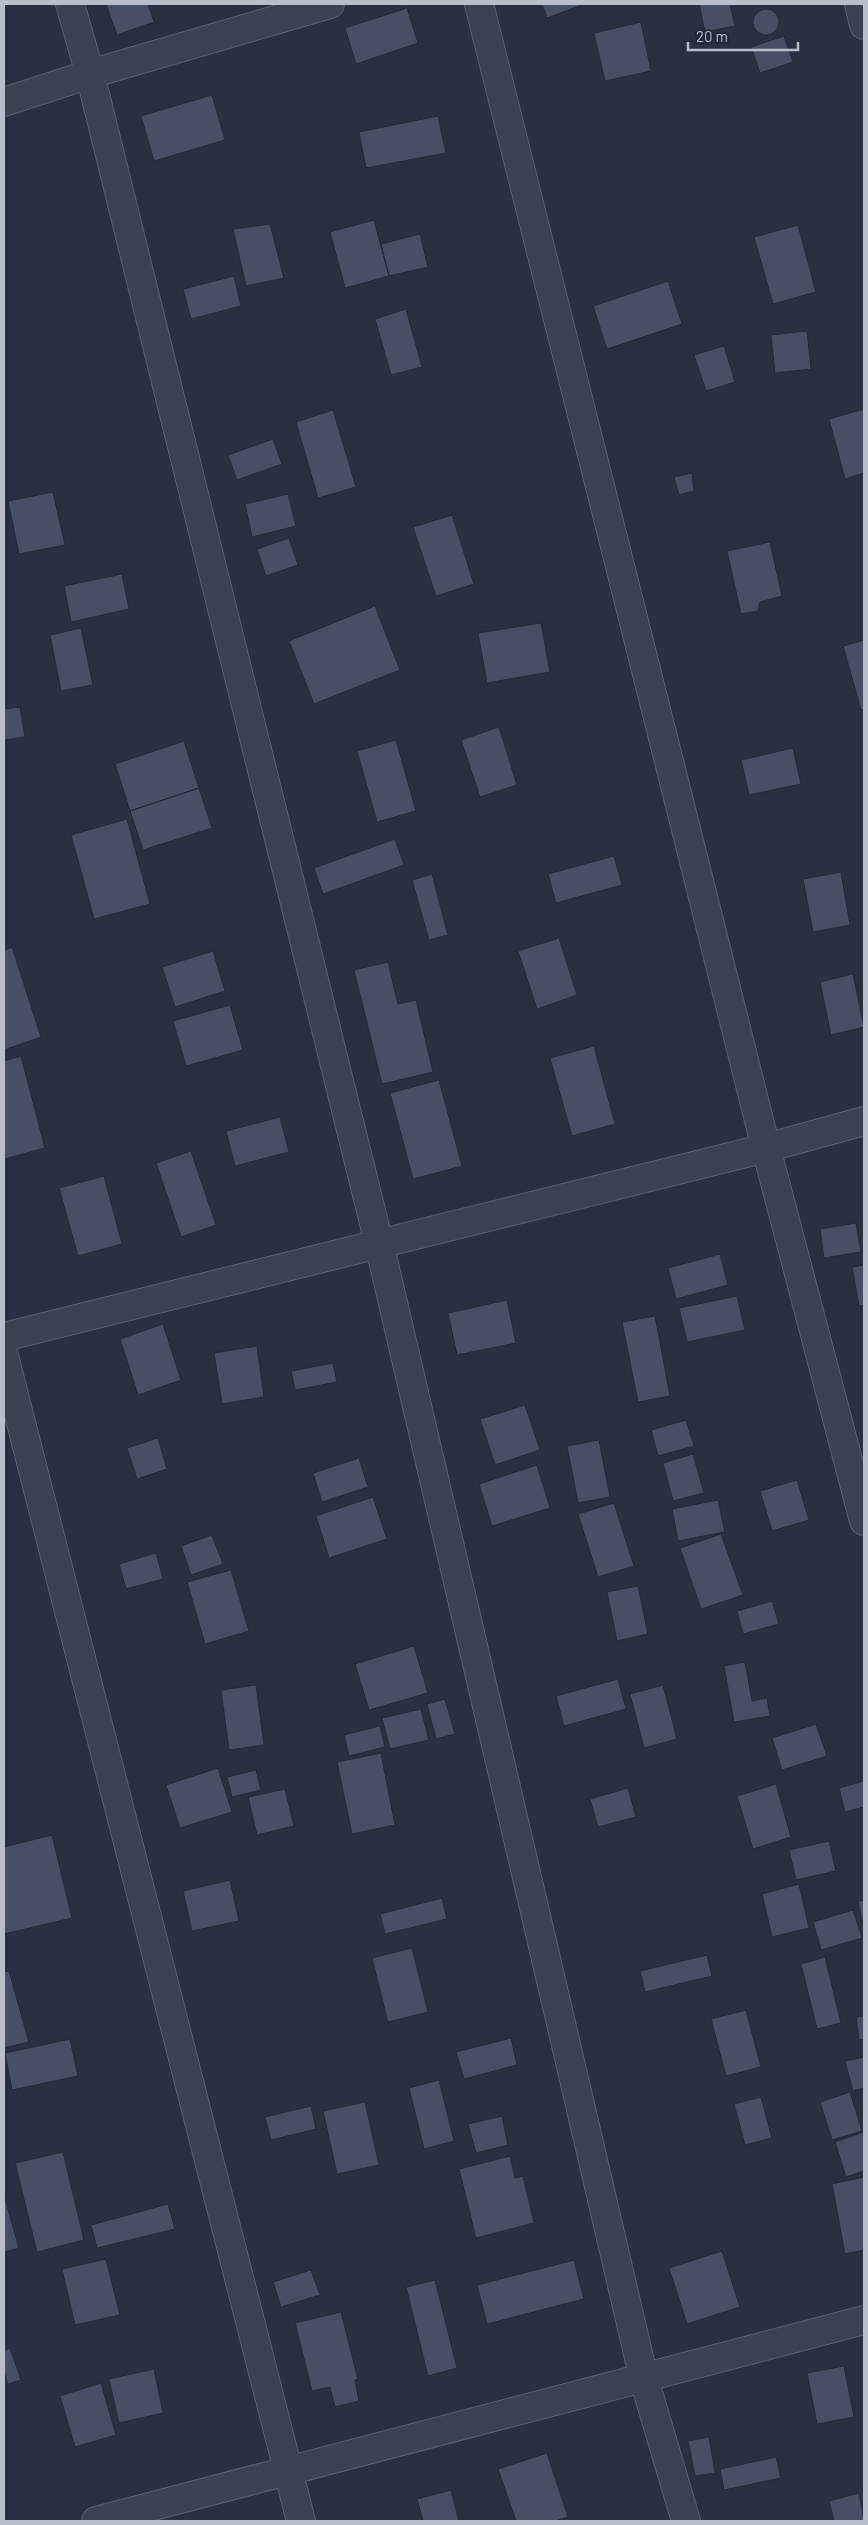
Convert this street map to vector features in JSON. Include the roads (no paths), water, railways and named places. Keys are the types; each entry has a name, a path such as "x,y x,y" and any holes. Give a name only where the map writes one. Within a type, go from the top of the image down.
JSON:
{"street":[{"path":"70,4 90,74 380,1244 644,2379 686,2521"},
{"path":"4,102 90,74 330,4"},
{"path":"479,4 766,1148 864,1521"},
{"path":"859,4 864,24"},
{"path":"4,1337 766,1148 864,1121"},
{"path":"4,1356 301,2521"},
{"path":"96,2521 864,2320"}]}
